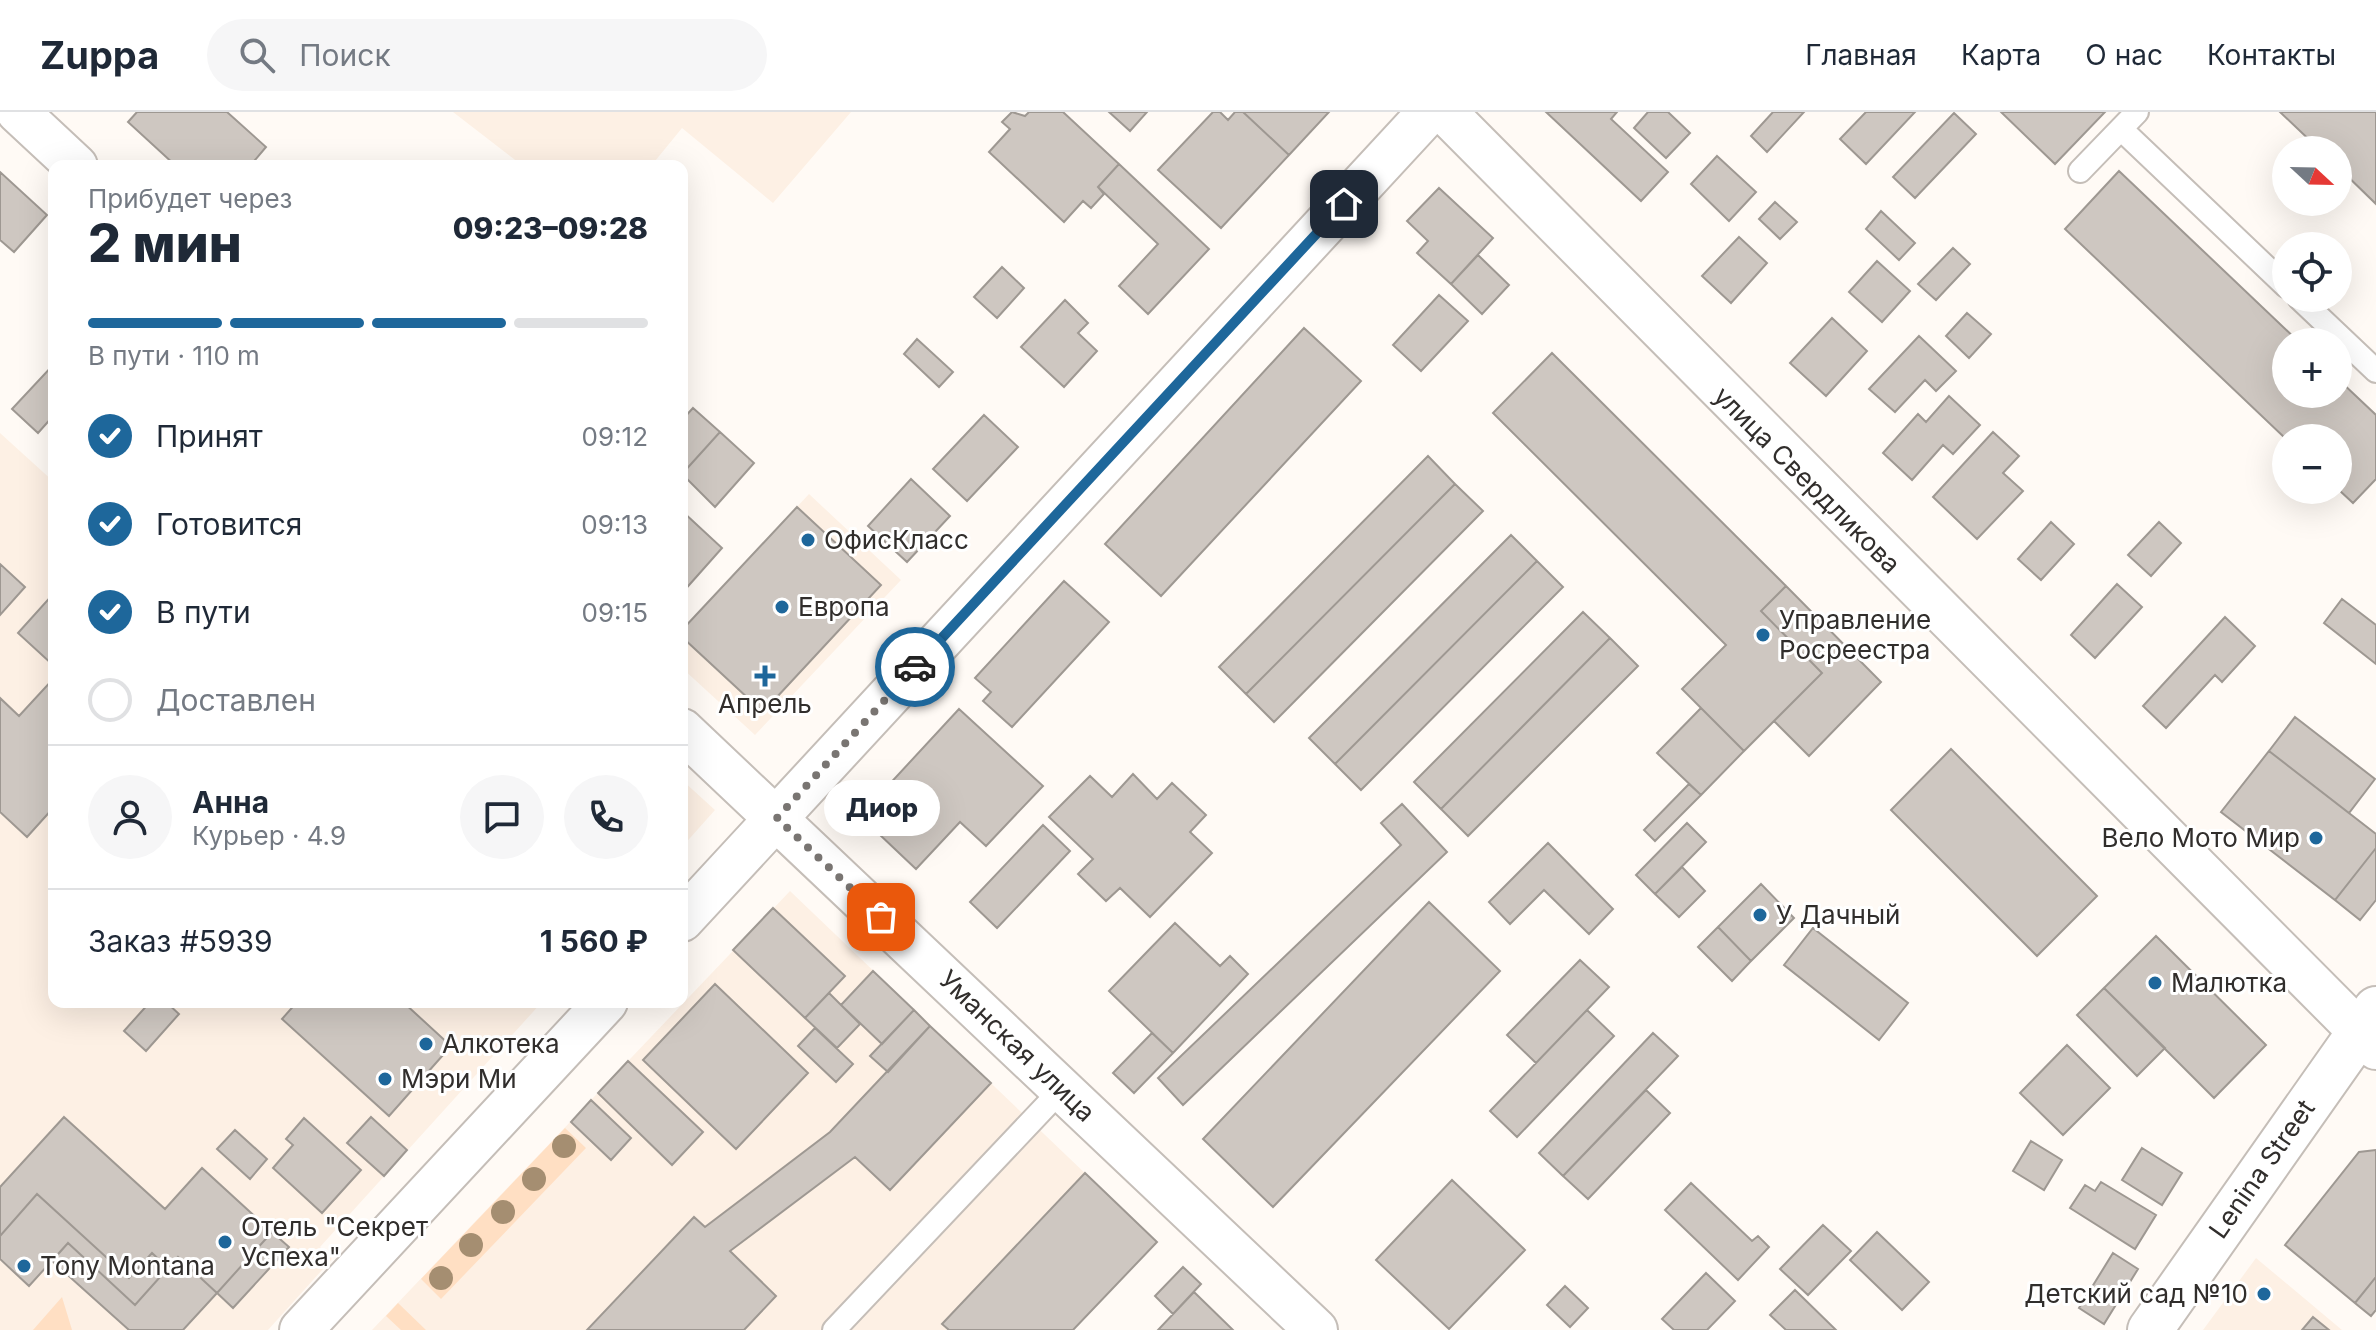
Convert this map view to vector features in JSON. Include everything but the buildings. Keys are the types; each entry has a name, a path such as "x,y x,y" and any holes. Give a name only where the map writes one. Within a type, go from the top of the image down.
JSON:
{"main road":[{"name":"Lenina Street","path":"2150,1330 2370,1030"}],"street":[{"path":"18,112 70,160"},
{"path":"688,914 1429,112"},
{"name":"улица Свердликова","path":"1445,112 2370,1030"},
{"name":"Уманская улица","path":"688,736 1316,1330"},
{"path":"301,1330 600,1008"}],"lane":[{"path":"2080,171 2137,112"},
{"path":"2121,129 2272,273"},
{"path":"2314,312 2376,371"},
{"path":"834,1330 1062,1089"}],"shaded area":[{"path":"453,112 851,112 773,203 682,128 656,160 515,160"},
{"path":"0,433 48,477 48,1008 537,1008 320,1247 332,1259 268,1330 0,1330"},
{"name":"Европа","path":"809,494 901,580 755,735 688,674 688,624"},
{"path":"688,785 715,810 688,840"},
{"path":"790,891 1157,1242 1073,1330 372,1330 679,1008 688,1008 688,998"},
{"path":"565,1128 586,1148 441,1299 421,1279"},
{"name":"Детский сад №10","path":"2256,1258 2342,1330 2203,1330"},
{"path":"62,1297 72,1330 33,1330"},
{"path":"398,1303 426,1330 401,1330 386,1316"}],"way so far":[{"path":"881,917 777,818 915,667"}],"place":[{"name":"ОфисКласс","path":"808,540"},
{"name":"Европа","path":"782,607"},
{"name":"Управление Росреестра","path":"1763,635"},
{"name":"Апрель","path":"765,676"},
{"name":"Вело Мото Мир","path":"2316,838"},
{"name":"У Дачный","path":"1760,915"},
{"name":"Диор","path":"881,917"},
{"name":"Малютка","path":"2155,983"},
{"name":"Алкотека","path":"426,1044"},
{"name":"Мэри Ми","path":"385,1079"},
{"name":"Отель \"Секрет Успеха\"","path":"225,1242"},
{"name":"Tony Montana","path":"24,1266"},
{"name":"Детский сад №10","path":"2264,1294"}],"route":[{"path":"915,667 1344,204"}]}
